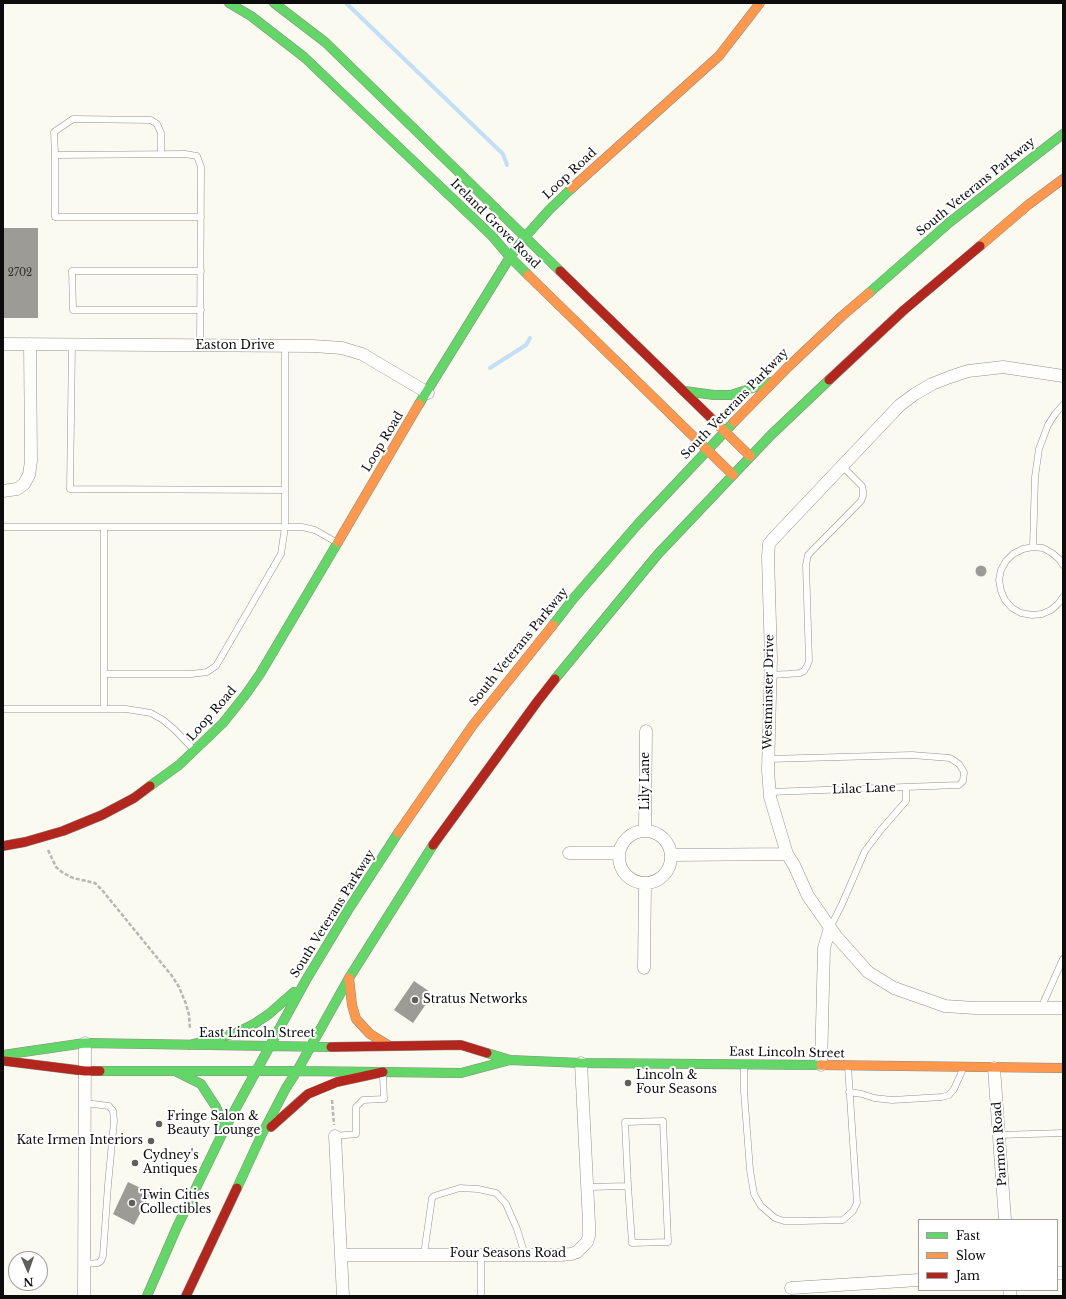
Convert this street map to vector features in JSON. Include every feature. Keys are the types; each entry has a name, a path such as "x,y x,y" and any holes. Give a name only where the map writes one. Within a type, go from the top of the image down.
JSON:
{"main road":[{"name":"Ireland Grove Road","path":"229,3 251,16 304,57 492,236 510,257 734,475"},
{"name":"Ireland Grove Road","path":"274,3 325,42 750,456"},
{"name":"Loop Road","path":"3,846 25,842 63,831 102,815 134,798 179,766 223,723 260,674 411,418 428,393 510,257 525,237 560,199 719,56 760,3"},
{"name":"South Veterans Parkway","path":"146,1296 177,1227 225,1128 306,980 398,832 473,725 573,599 638,524 707,449 774,380 842,316 925,242 1063,134"},
{"path":"186,1296 262,1134 286,1088 311,1047 349,978 442,831 537,702 658,554 734,475 750,456 821,387 904,310 1028,205 1063,179"},
{"path":"684,391 714,395 732,394 774,380"},
{"path":"349,978 352,1005 356,1019 370,1034 388,1045"},
{"path":"189,1045 236,1033 254,1024 269,1014 306,980"},
{"name":"East Lincoln Street","path":"3,1055 85,1044 311,1047 461,1045 510,1060 580,1063 1063,1068"},
{"name":"East Lincoln Street","path":"3,1060 85,1071 461,1073 510,1060"},
{"path":"175,1071 201,1084 216,1107 225,1128"},
{"path":"262,1134 308,1094 337,1082 383,1072"}],"street":[{"name":"Easton Drive","path":"3,344 285,346 342,348 362,354 428,393"},
{"path":"3,491 17,489 24,484 29,475 31,461 30,344"},
{"name":"Westminster Drive","path":"1063,376 1003,368 968,371 932,384 915,394 900,405 773,539 769,544 768,556 770,675 768,759 770,798 787,854 794,865 808,896 830,928 868,972 894,988 945,1006 975,1008 1063,1008"},
{"name":"Lily Lane","path":"645,831 646,730"},
{"path":"645,831 653,832 665,841 669,847 671,864 667,872 661,878 654,882 645,884 628,878 622,871 619,863 619,853 625,840 631,835 645,831"},
{"path":"569,853 619,853"},
{"path":"671,855 787,854"},
{"path":"644,968 645,884"},
{"path":"821,1065 824,948 830,928"},
{"path":"84,1296 85,1044"},
{"name":"Four Seasons Road","path":"341,1255 560,1255 577,1252 587,1242 589,1236 580,1063"},
{"name":"Parmon Road","path":"994,1068 1005,1219"},
{"path":"335,1136 343,1296"},
{"path":"791,1288 836,1291 918,1280"}],"lane":[{"path":"161,154 161,133 157,124 151,120 73,119 54,132 55,217 201,217"},
{"path":"54,154 185,154 197,156 201,167 200,345"},
{"path":"201,271 72,271 73,310 201,310"},
{"path":"72,345 70,489 285,490"},
{"path":"104,674 191,674 207,672 216,666 281,554 285,527 285,346"},
{"path":"1033,547 1036,462 1039,448 1048,425 1063,405"},
{"path":"770,675 800,673 804,671 807,666 806,565 808,555 861,501 863,496 862,486 842,466"},
{"path":"3,527 104,526 309,528 316,530 337,543"},
{"path":"104,526 104,709"},
{"path":"1063,565 1052,553 1043,548 1033,547 1023,549 1013,554 1006,561 1001,570 999,580 1001,591 1005,600 1012,608 1022,613 1032,615 1042,614 1051,610 1063,597"},
{"path":"3,709 126,709 151,713 163,720 175,730 195,751"},
{"name":"Lilac Lane","path":"768,759 912,754 950,758 959,764 964,772 963,781 959,784 770,792"},
{"path":"830,928 865,851 906,801 906,787"},
{"path":"1041,1008 1062,966 1063,959"},
{"path":"744,1064 744,1091 750,1170 754,1194 761,1206 775,1218 784,1221 843,1220 853,1211 857,1203 848,1066"},
{"path":"849,1092 874,1098 892,1100 942,1097 949,1095 954,1090 964,1067"},
{"path":"335,1136 356,1134 356,1107 363,1100 384,1099 383,1072"},
{"path":"84,1264 98,1263 101,1261 103,1256 114,1120 109,1106 85,1103"},
{"path":"663,1121 668,1242 632,1243 628,1186 625,1122 663,1121"},
{"path":"999,1135 1063,1133"},
{"path":"587,1186 628,1186"},
{"path":"424,1254 432,1198 434,1196 460,1188 484,1190 496,1193 499,1196 506,1204 517,1229 525,1255"},
{"path":"480,1296 481,1255"}],"path":[{"path":"48,849 56,866 63,873 73,878 94,883 102,890 172,976 179,986 186,1004 191,1033"},
{"path":"331,1094 335,1136"}],"building":[{"path":"3,228 38,228 38,318 3,318"},
{"path":"981,565 985,567 987,571 985,575 981,577 977,575 975,571 977,567"},
{"name":"Stratus Networks","path":"414,981 433,994 413,1023 394,1010"},
{"name":"Twin Cities Collectibles","path":"128,1182 151,1193 134,1225 113,1214"}],"waterway":[{"path":"346,3 503,154 507,165"},
{"path":"490,368 526,345 530,338"}],"traffic: fast":[{"path":"229,3 251,16 304,57 492,236 528,275"},
{"path":"274,3 325,42 560,271"},
{"path":"869,293 950,222 1063,134"},
{"path":"419,404 510,257 525,237 549,210 572,188"},
{"path":"555,679 658,554 771,435 829,380"},
{"path":"684,391 714,395 731,395 771,382"},
{"path":"553,625 573,599 638,524 734,422"},
{"path":"150,786 179,765 223,723 246,694 260,674 338,542"},
{"path":"147,1296 177,1227 225,1128 306,980 350,907 398,833"},
{"path":"237,1188 262,1134 286,1088 349,978 433,845"},
{"path":"189,1045 236,1033 254,1024 269,1014 294,992"},
{"path":"3,1055 85,1043 331,1047"},
{"path":"487,1053 510,1060 581,1063 821,1065"},
{"path":"100,1071 461,1073 510,1060"},
{"path":"175,1071 201,1084 216,1107 225,1128"}],"traffic: slow":[{"path":"572,188 719,56 760,3"},
{"path":"980,246 1028,205 1063,179"},
{"path":"528,275 733,475"},
{"path":"734,422 788,367 842,316 869,293"},
{"path":"338,542 419,404"},
{"path":"710,417 750,456"},
{"path":"398,833 473,725 553,625"},
{"path":"349,978 352,1005 356,1019 370,1034 388,1045"},
{"path":"821,1065 1063,1068"}],"traffic: jam":[{"path":"829,380 904,310 980,246"},
{"path":"560,271 710,417"},
{"path":"433,845 555,679"},
{"path":"3,846 25,842 63,831 102,815 134,798 150,786"},
{"path":"331,1047 461,1045 487,1053"},
{"path":"5,1061 85,1071 100,1071"},
{"path":"271,1127 308,1094 337,1082 383,1072"},
{"path":"186,1296 237,1188"}],"place":[{"name":"Stratus Networks","path":"415,1000"},
{"name":"Lincoln & Four Seasons","path":"628,1083"},
{"name":"Fringe Salon & Beauty Lounge","path":"159,1124"},
{"name":"Kate Irmen Interiors","path":"151,1141"},
{"name":"Cydney's Antiques","path":"135,1163"},
{"name":"Twin Cities Collectibles","path":"132,1203"}]}
